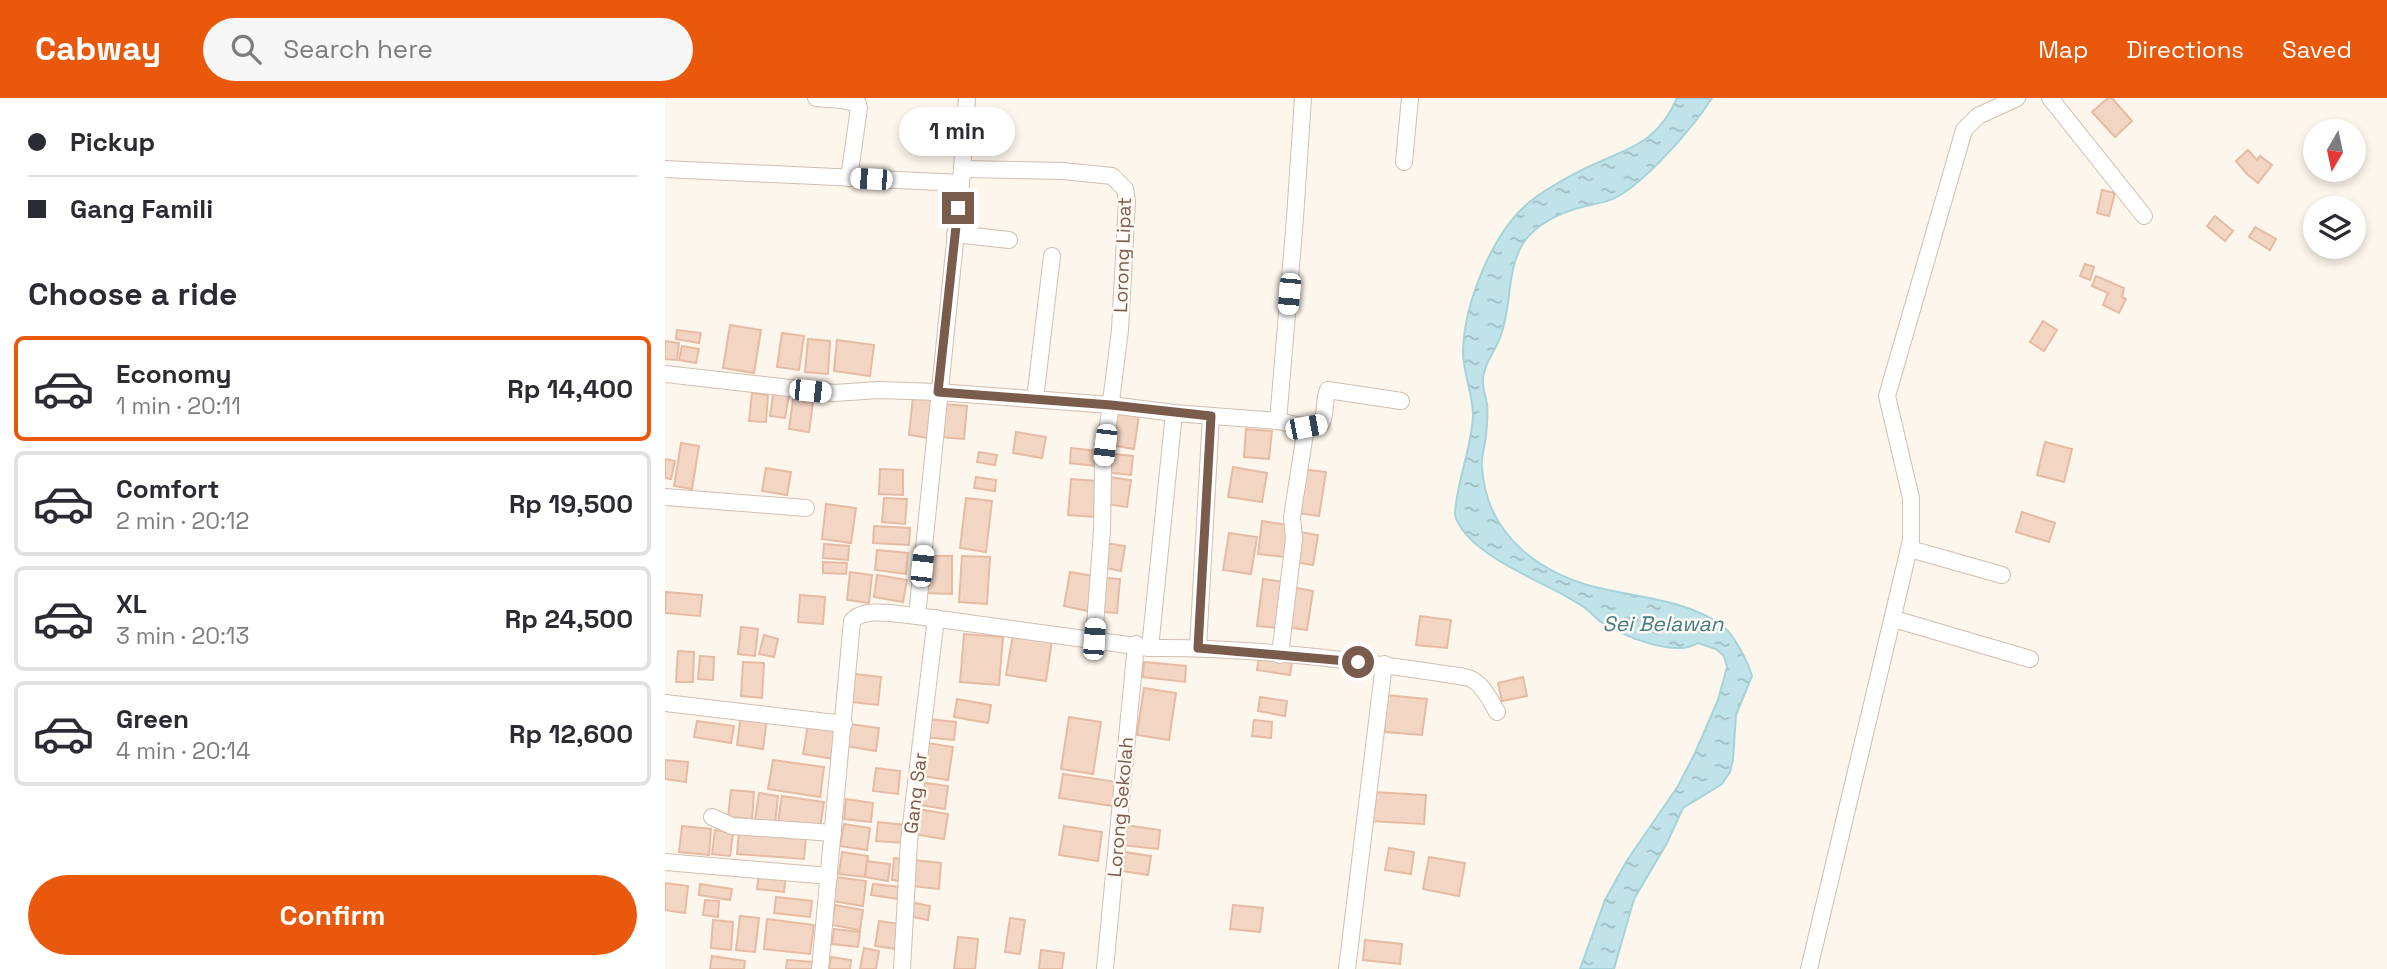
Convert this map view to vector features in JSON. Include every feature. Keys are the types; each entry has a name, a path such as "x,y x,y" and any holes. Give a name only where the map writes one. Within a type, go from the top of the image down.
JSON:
{"street":[{"path":"816,98 842,100 857,104 859,108 849,178"},
{"path":"917,616 962,176 967,98"},
{"path":"1277,421 1303,98"},
{"path":"1403,162 1410,98"},
{"path":"1809,969 1910,549 1911,498 1887,396 1964,130 1978,116 2017,98"},
{"path":"2050,98 2144,216"},
{"name":"Lorong Lipat","path":"665,169 849,178 1063,171 1112,176 1125,189 1127,201 1120,330 1103,465 1102,530 1094,639"},
{"path":"955,234 1009,240"},
{"path":"1035,400 1052,256"},
{"path":"665,374 834,393 879,390 938,392 1111,405 1277,421 1306,427 1321,424 1326,414 1324,407 1328,390 1401,401"},
{"name":"Lorong Sekolah","path":"1105,969 1174,413"},
{"path":"1198,648 1211,416"},
{"path":"1280,655 1294,539 1292,517 1306,427"},
{"path":"665,497 806,508"},
{"path":"1910,549 2002,575"},
{"path":"820,969 852,621 855,616 874,613 917,616 1143,646 1198,648 1384,664 1473,678 1497,712"},
{"name":"Gang Sar","path":"902,969 909,841 936,618"},
{"path":"1894,619 2030,659"},
{"path":"1347,969 1384,664"},
{"path":"665,703 844,724"},
{"path":"712,817 732,826 833,833"},
{"path":"665,862 829,876"}],"water":[{"name":"Sei Belawan","path":"1677,98 1712,98 1669,152 1629,189 1609,201 1574,209 1542,224 1524,242 1514,264 1504,324 1483,377 1487,416 1482,467 1486,492 1494,514 1506,533 1522,550 1561,575 1584,584 1682,606 1710,618 1732,636 1752,676 1736,715 1730,772 1722,784 1683,808 1667,843 1634,899 1614,969 1580,969 1605,900 1626,862 1678,786 1695,753 1718,700 1727,667 1724,656 1716,649 1698,643 1688,647 1663,647 1611,628 1576,602 1501,562 1461,528 1455,515 1456,502 1473,415 1463,360 1465,333 1483,269 1493,248 1518,213 1555,185 1647,138 1668,115"}],"building":[{"path":"2108,98 2112,98 2132,121 2115,137 2092,112"},
{"path":"2248,150 2257,160 2260,156 2272,165 2258,183 2236,161"},
{"path":"2102,190 2115,193 2109,216 2097,213"},
{"path":"2215,216 2233,231 2225,241 2207,226"},
{"path":"2255,227 2276,239 2270,250 2249,237"},
{"path":"2085,264 2094,267 2090,280 2080,276"},
{"path":"2096,276 2124,288 2122,297 2126,299 2119,313 2103,305 2108,293 2092,286"},
{"path":"2043,321 2057,330 2044,351 2030,342"},
{"path":"730,325 761,330 754,373 723,368"},
{"path":"677,330 701,333 699,343 676,339"},
{"path":"782,333 804,336 799,370 777,367"},
{"path":"808,339 830,341 828,374 805,372"},
{"path":"837,340 874,345 870,376 834,371"},
{"path":"665,341 679,343 677,360 665,359"},
{"path":"682,346 699,349 696,363 679,360"},
{"path":"774,388 790,390 785,418 770,416"},
{"path":"794,392 814,395 809,432 789,429"},
{"path":"752,393 768,395 766,422 749,421"},
{"path":"913,397 933,400 929,438 909,435"},
{"path":"944,404 967,406 964,439 941,437"},
{"path":"1115,411 1139,415 1134,449 1110,445"},
{"path":"1246,429 1272,431 1269,459 1244,457"},
{"path":"1016,432 1046,437 1042,458 1013,453"},
{"path":"2045,442 2072,449 2064,482 2037,475"},
{"path":"681,443 699,446 692,489 674,486"},
{"path":"1071,448 1097,451 1095,466 1070,463"},
{"path":"979,452 997,455 995,465 977,462"},
{"path":"1105,453 1133,456 1131,475 1103,472"},
{"path":"665,459 675,461 671,479 665,478"},
{"path":"1233,467 1267,473 1262,502 1228,497"},
{"path":"766,468 791,472 787,495 762,491"},
{"path":"880,469 903,470 903,495 879,494"},
{"path":"1302,469 1326,472 1319,516 1296,513"},
{"path":"976,477 996,480 995,491 974,488"},
{"path":"1109,477 1131,480 1127,507 1105,504"},
{"path":"1071,479 1098,481 1095,517 1068,515"},
{"path":"884,498 907,499 905,524 882,522"},
{"path":"966,498 992,501 986,552 960,548"},
{"path":"826,504 856,508 851,543 822,539"},
{"path":"2022,512 2055,523 2049,542 2016,532"},
{"path":"1262,521 1289,525 1285,557 1258,554"},
{"path":"874,526 910,528 909,545 873,543"},
{"path":"1300,532 1318,535 1313,565 1295,562"},
{"path":"1229,533 1257,537 1251,574 1223,570"},
{"path":"1105,543 1125,546 1121,571 1101,567"},
{"path":"824,544 849,546 848,560 823,558"},
{"path":"877,550 908,553 906,574 875,570"},
{"path":"926,556 952,556 952,594 926,593"},
{"path":"962,556 990,557 987,604 959,602"},
{"path":"823,562 847,563 846,574 823,573"},
{"path":"850,572 872,575 869,603 847,600"},
{"path":"1070,572 1094,576 1088,611 1064,606"},
{"path":"877,575 907,580 903,602 874,597"},
{"path":"1106,578 1120,579 1117,613 1103,612"},
{"path":"1263,579 1285,582 1279,628 1257,626"},
{"path":"1292,587 1313,591 1307,630 1286,627"},
{"path":"666,592 702,595 700,616 665,613"},
{"path":"800,595 825,597 823,624 798,622"},
{"path":"1420,616 1451,620 1447,648 1416,645"},
{"path":"741,627 758,629 755,656 738,654"},
{"path":"964,634 1003,637 999,685 960,682"},
{"path":"1013,634 1052,640 1046,681 1006,675"},
{"path":"764,635 778,639 774,657 759,654"},
{"path":"678,651 694,652 693,682 676,682"},
{"path":"700,656 714,657 713,680 698,679"},
{"path":"1259,657 1292,662 1290,675 1257,670"},
{"path":"743,662 764,663 762,698 741,696"},
{"path":"1144,662 1186,666 1185,682 1143,677"},
{"path":"855,674 881,677 878,705 852,702"},
{"path":"1523,677 1527,696 1502,701 1498,683"},
{"path":"1144,688 1176,693 1169,740 1137,735"},
{"path":"1385,695 1427,699 1422,735 1385,732"},
{"path":"1260,697 1287,701 1285,716 1258,711"},
{"path":"957,699 991,705 988,723 954,717"},
{"path":"741,715 767,718 763,749 737,745"},
{"path":"1069,717 1101,722 1093,774 1061,769"},
{"path":"927,719 956,722 954,740 925,737"},
{"path":"1254,720 1272,722 1271,738 1252,736"},
{"path":"697,721 734,726 731,743 694,737"},
{"path":"808,724 840,729 834,759 803,754"},
{"path":"850,724 879,728 876,751 846,746"},
{"path":"927,743 953,747 948,780 922,776"},
{"path":"665,760 688,762 686,782 665,779"},
{"path":"773,760 824,767 820,797 768,789"},
{"path":"876,768 900,771 898,794 873,791"},
{"path":"1063,774 1117,782 1113,806 1059,798"},
{"path":"918,782 948,786 945,809 915,804"},
{"path":"731,790 754,792 752,819 728,817"},
{"path":"1373,792 1426,795 1424,824 1371,821"},
{"path":"759,793 778,796 775,823 755,820"},
{"path":"782,796 824,802 820,828 778,822"},
{"path":"846,799 873,803 871,822 844,819"},
{"path":"918,809 948,814 944,839 913,834"},
{"path":"878,822 905,825 904,843 876,841"},
{"path":"844,824 870,828 867,850 840,846"},
{"path":"1125,825 1160,830 1158,849 1122,845"},
{"path":"682,826 711,829 709,855 679,852"},
{"path":"1064,826 1102,832 1098,861 1059,855"},
{"path":"715,830 733,833 730,856 712,854"},
{"path":"739,831 806,836 804,859 737,854"},
{"path":"1389,848 1414,852 1411,874 1385,870"},
{"path":"842,852 868,856 865,877 839,874"},
{"path":"1125,852 1151,856 1148,875 1122,871"},
{"path":"1429,857 1465,863 1459,896 1423,889"},
{"path":"894,858 902,859 899,881 892,880"},
{"path":"914,860 941,863 939,889 912,886"},
{"path":"867,861 890,864 888,881 865,877"},
{"path":"759,873 786,875 784,892 757,889"},
{"path":"836,877 866,881 863,906 832,901"},
{"path":"665,883 688,886 685,913 665,910"},
{"path":"700,884 732,889 730,900 699,895"},
{"path":"873,884 900,887 899,899 871,895"},
{"path":"776,897 812,901 810,917 774,913"},
{"path":"705,900 719,901 718,917 703,915"},
{"path":"910,902 930,906 928,920 908,916"},
{"path":"835,905 863,910 860,930 832,925"},
{"path":"1233,905 1263,908 1260,932 1230,929"},
{"path":"740,916 759,918 755,952 736,950"},
{"path":"1010,918 1025,920 1020,954 1005,952"},
{"path":"767,919 814,925 810,954 764,949"},
{"path":"713,920 733,922 731,950 711,948"},
{"path":"879,921 900,924 896,949 875,946"},
{"path":"834,929 860,932 858,947 832,944"},
{"path":"958,937 978,939 975,969 954,969"},
{"path":"1365,940 1402,944 1400,964 1363,960"},
{"path":"864,948 879,951 876,969 860,969"},
{"path":"1041,950 1064,953 1062,969 1039,969"},
{"path":"712,956 745,961 744,969 710,969"},
{"path":"831,957 851,960 850,969 829,969"},
{"path":"787,960 813,962 812,969 786,969"}],"route":[{"path":"958,208 938,392 1111,405 1211,416 1198,648 1358,662"}]}
